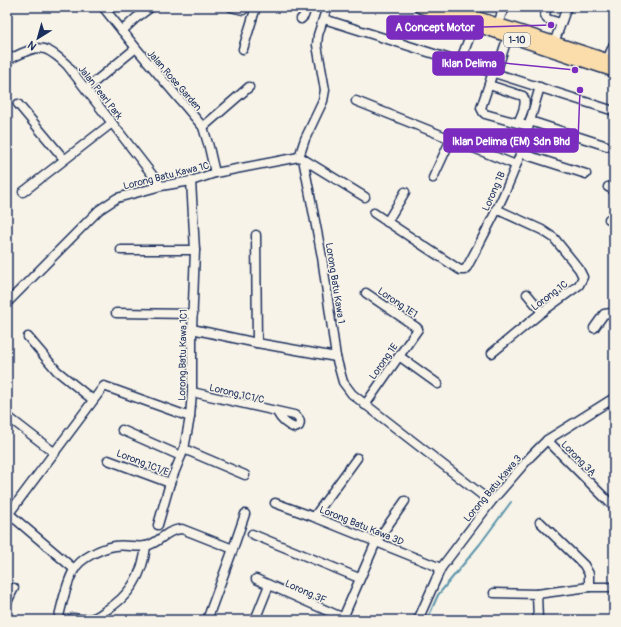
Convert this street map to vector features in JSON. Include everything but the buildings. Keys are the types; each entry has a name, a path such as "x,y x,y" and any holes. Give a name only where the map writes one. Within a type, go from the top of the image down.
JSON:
{"highway":[{"name":"1-10","path":"420,7 614,71"},
{"name":"1-10","path":"445,7 611,61"}],"street":[{"name":"Jalan Rose Garden","path":"103,7 203,127 215,173"},
{"path":"122,31 151,7"},
{"path":"231,7 243,10"},
{"path":"243,49 256,7"},
{"path":"301,19 304,16 307,7"},
{"path":"326,7 324,19 318,35 317,45 325,90 323,101 305,139 301,158 365,197"},
{"path":"498,25 501,15 506,7"},
{"path":"547,7 545,15 547,19 561,23"},
{"path":"554,43 567,7"},
{"path":"324,19 614,111"},
{"path":"460,62 474,25"},
{"path":"508,36 481,108 482,112 607,146"},
{"path":"611,61 614,44"},
{"name":"Jalan Pearl Park","path":"7,60 35,48 47,49 56,54 67,65 161,186"},
{"path":"86,89 136,48"},
{"path":"489,85 523,96 525,98 518,123"},
{"path":"203,127 249,87"},
{"path":"516,165 540,88"},
{"name":"Lorong 1B","path":"356,101 516,165 496,209 464,270 460,270 387,222"},
{"path":"18,104 64,159"},
{"path":"23,192 112,123"},
{"path":"433,178 451,139"},
{"path":"520,153 586,174"},
{"name":"Lorong Batu Kawa 1C","path":"7,303 99,210 117,198 161,186 191,181 215,173 301,158"},
{"name":"Lorong Batu Kawa 1","path":"301,158 322,257 336,357 342,382 352,394 491,502"},
{"name":"Lorong Batu Kawa 1C1","path":"158,525 170,483 183,452 190,417 192,392 192,329 195,250 191,181"},
{"path":"374,213 387,222 406,192"},
{"name":"Lorong 1C","path":"492,353 542,312 580,285 583,277 580,269 554,238 542,230 496,209"},
{"path":"256,235 257,343"},
{"path":"121,250 195,250"},
{"name":"Lorong 1E1","path":"366,293 418,329"},
{"path":"527,294 542,312"},
{"path":"116,313 193,314"},
{"path":"594,328 604,314 611,313 614,315"},
{"path":"192,329 257,343 336,357"},
{"name":"Lorong 1E","path":"366,404 418,329"},
{"path":"28,337 57,371 93,400"},
{"path":"399,356 438,384"},
{"path":"74,569 8,514 102,387 107,386 190,417"},
{"name":"Lorong 1C1/C","path":"192,392 277,412"},
{"name":"Lorong Batu Kawa 3","path":"418,620 441,568 491,502 531,456 548,440 614,398"},
{"path":"7,416 54,453"},
{"path":"122,430 245,475"},
{"name":"Lorong 3A","path":"548,440 614,507"},
{"path":"314,517 357,458"},
{"name":"Lorong 1C1/E","path":"108,460 170,483"},
{"path":"340,618 376,542 405,501"},
{"name":"Lorong Batu Kawa 3D","path":"275,503 441,568"},
{"path":"207,620 245,514"},
{"path":"540,522 584,565 589,574 589,586"},
{"path":"58,620 74,569 81,562 99,550 116,546 146,546 153,543 166,533 182,529 233,549"},
{"path":"252,534 359,578"},
{"path":"70,620 73,618 88,619 96,617 113,606 124,596 136,582 141,571 146,546"},
{"name":"Lorong 3F","path":"256,579 340,618"},
{"path":"255,620 270,585"},
{"path":"494,593 537,594 589,586 614,587"},
{"path":"7,602 14,588"},
{"path":"537,594 538,620"}],"waterway":[{"path":"427,620 438,595 480,544 511,502"}],"place":[{"name":"A Concept Motor","path":"551,25"},
{"name":"Iklan Delima","path":"575,70"},
{"name":"Iklan Delima (EM) Sdn Bhd","path":"580,90"}]}
